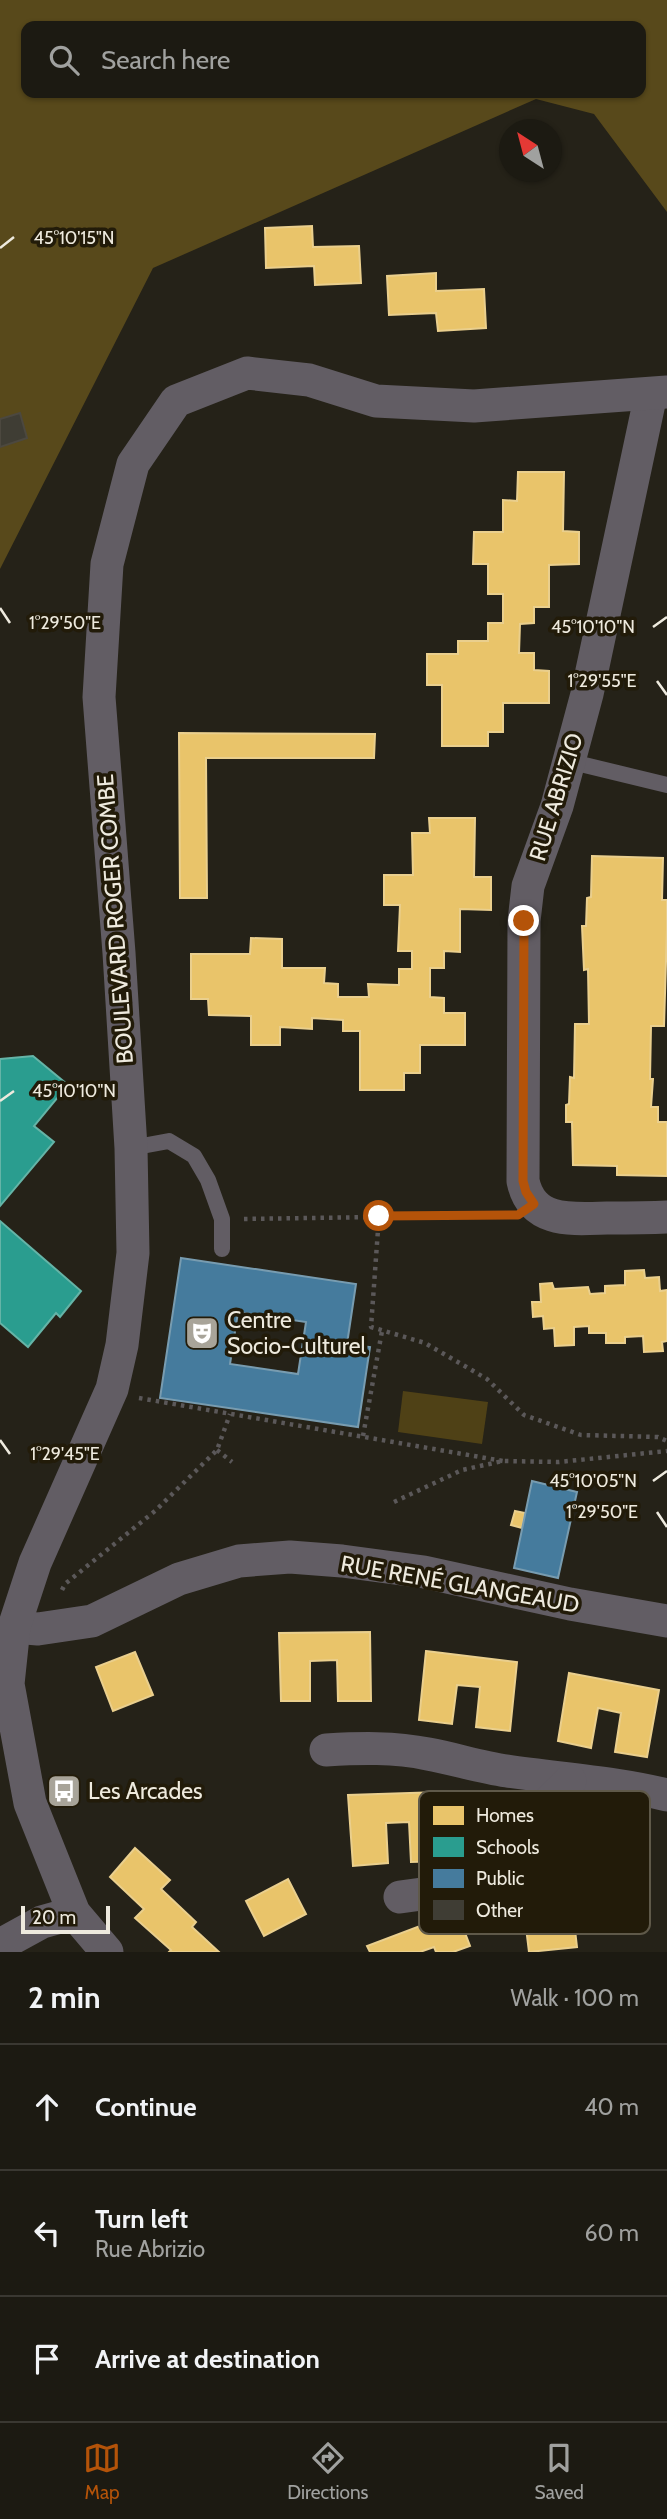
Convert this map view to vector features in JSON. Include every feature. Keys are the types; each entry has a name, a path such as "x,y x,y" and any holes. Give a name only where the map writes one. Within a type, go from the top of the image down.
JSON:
{"street":[{"name":"BOULEVARD ROGER COMBE","path":"107,1952 74,1913 30,1803 8,1684 26,1628 35,1563 112,1389 122,1346 133,1253 131,1148 99,697 107,564 133,464 176,401 247,373 309,380 376,401 474,406 659,393"},
{"name":"RUE ABRIZIO","path":"534,1204 523,1181 524,921 528,886 558,806 659,393"},
{"path":"534,1204 562,1219 667,1217"},
{"name":"RUE RENÉ GLANGEAUD","path":"26,1628 92,1621 179,1579 239,1561 289,1557 342,1560 424,1572 667,1622"},
{"path":"326,1750 368,1748 417,1752 477,1767 570,1781 612,1783 649,1791"},
{"path":"560,1791 570,1781"},
{"path":"400,1897 419,1894"},
{"path":"0,1945 42,1923 74,1913"}],"lane":[{"path":"568,761 667,785"},
{"path":"131,1148 169,1141 194,1156 208,1180 222,1219 222,1249"}],"path":[{"path":"222,1219 518,1215 534,1204"},
{"path":"379,1216 371,1327 425,1343 487,1379 524,1415 581,1435 658,1437 667,1441"},
{"path":"363,1436 382,1331"},
{"path":"112,1389 142,1399 503,1461 559,1462 667,1451"},
{"path":"26,1628 65,1584 155,1511 217,1450 230,1414"},
{"path":"217,1450 232,1462"},
{"path":"394,1502 463,1470 503,1461"}],"shaded area":[{"path":"0,0 667,0 667,212 594,114 536,99 153,268 0,569"},
{"path":"403,1391 488,1402 482,1444 398,1432"}],"building: Homes":[{"path":"312,226 313,247 359,246 361,283 315,285 314,266 266,268 265,228"},
{"path":"436,273 436,291 484,289 486,328 438,331 436,313 389,315 387,276"},
{"path":"518,472 564,472 563,531 579,532 579,564 549,565 549,607 534,607 534,623 520,624 519,653 534,653 534,670 549,671 549,703 503,703 503,732 488,732 488,746 442,746 442,685 427,685 427,654 458,654 458,641 488,641 488,623 503,623 503,594 488,594 488,564 473,564 474,532 503,532 503,500 517,501"},
{"path":"179,733 375,734 374,758 206,758 207,898 180,898"},
{"path":"429,818 475,818 474,877 491,877 491,910 460,909 460,952 444,951 444,968 430,968 430,997 444,998 444,1013 465,1013 465,1045 420,1045 420,1073 404,1073 404,1090 360,1090 360,1031 343,1031 343,1020 312,1018 312,1029 280,1027 280,1045 251,1045 251,1016 209,1015 208,999 191,999 191,954 250,954 251,938 282,939 282,968 325,968 324,983 338,984 338,997 369,997 368,984 399,985 399,969 412,969 412,951 398,951 400,905 384,905 384,875 413,875 412,833 430,833"},
{"path":"592,856 663,858 662,900 667,900 664,1026 651,1026 650,1079 653,1079 651,1107 658,1107 658,1122 667,1122 667,1176 617,1175 617,1166 573,1165 572,1122 566,1122 566,1105 569,1104 570,1077 574,1078 575,1024 589,1024 588,969 584,970 582,926 586,926 587,898 591,897"},
{"path":"644,1270 645,1278 659,1277 660,1291 667,1290 667,1341 662,1342 663,1351 644,1352 643,1336 625,1337 625,1343 606,1343 606,1333 589,1333 589,1326 574,1327 574,1345 555,1346 554,1328 544,1329 543,1316 533,1317 532,1302 541,1302 540,1284 552,1283 554,1289 588,1287 590,1294 605,1293 605,1286 625,1285 625,1271"},
{"path":"515,1511 525,1513 522,1528 511,1525"},
{"path":"370,1632 371,1701 338,1701 337,1660 310,1661 310,1701 281,1701 279,1633"},
{"path":"426,1651 517,1662 510,1731 476,1727 480,1687 457,1685 452,1724 419,1720"},
{"path":"135,1652 153,1695 113,1711 96,1667"},
{"path":"569,1673 659,1690 647,1757 615,1752 621,1713 598,1708 591,1748 558,1741"},
{"path":"419,1793 419,1862 411,1862 409,1822 386,1823 388,1863 353,1866 348,1795"},
{"path":"135,1848 170,1880 161,1889 196,1922 192,1927 219,1952 169,1952 171,1950 135,1918 144,1909 110,1877"},
{"path":"288,1879 306,1914 264,1936 246,1901"},
{"path":"419,1926 419,1934 465,1934 470,1946 453,1952 436,1952 434,1947 420,1952 370,1952 367,1946"},
{"path":"527,1934 575,1934 577,1947 529,1952"}],"building: Schools":[{"path":"33,1056 68,1085 34,1126 54,1142 0,1206 0,1059"},
{"path":"0,1221 81,1291 60,1317 56,1313 28,1347 0,1323"}],"building: Public":[{"name":"Centre Socio-Culturel","path":"181,1258 356,1284 347,1344 370,1347 358,1427 160,1398","holes":["238,1312 306,1322 298,1374 230,1364"]},
{"path":"532,1481 577,1492 558,1578 514,1568"}],"building: Other":[{"path":"20,413 27,438 0,447 0,419"}],"place":[{"name":"Centre Socio-Culturel","path":"202,1333"},
{"name":"Les Arcades","path":"64,1791"}],"route":[{"path":"379,1216 518,1215 534,1204 523,1181 524,921"}]}
